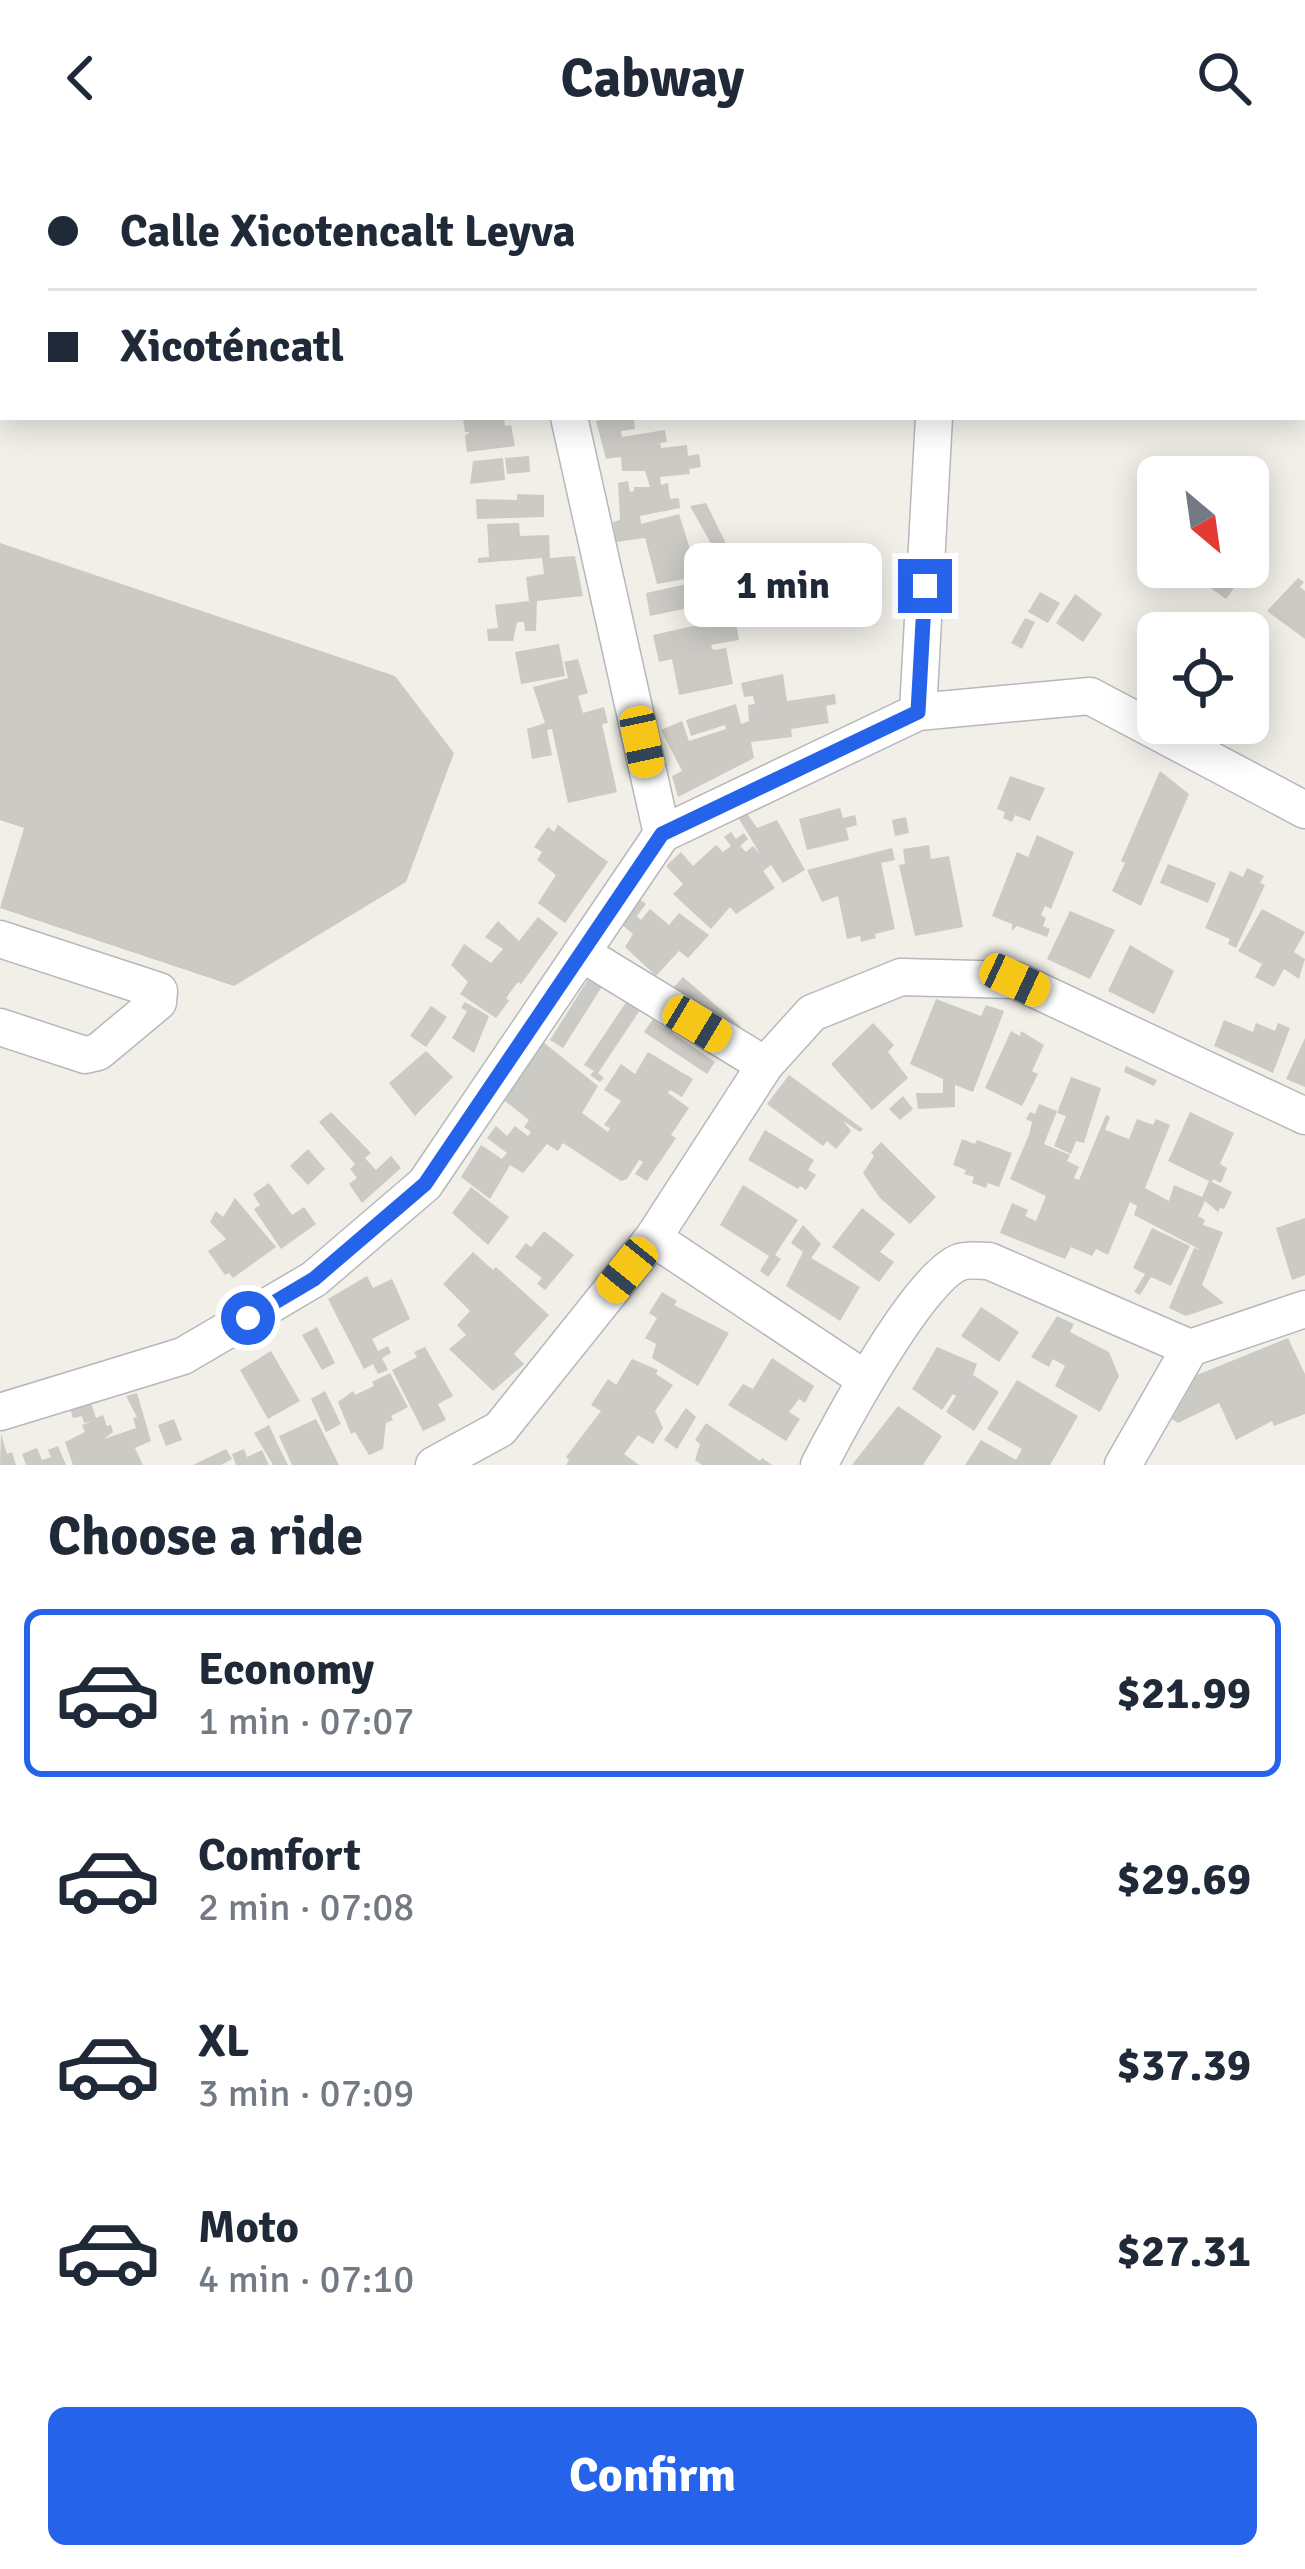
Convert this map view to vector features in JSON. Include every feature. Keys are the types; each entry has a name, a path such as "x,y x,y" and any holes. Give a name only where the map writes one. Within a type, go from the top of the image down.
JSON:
{"street":[{"path":"570,420 662,834"},
{"path":"918,712 934,420"},
{"path":"0,1412 183,1356 314,1279 425,1184 662,834 918,712 1090,696 1305,810"},
{"path":"0,939 159,992 158,1002 98,1052 85,1055 0,1028"},
{"path":"583,954 765,1065"},
{"path":"434,1465 500,1430 653,1238 765,1065 812,1013 901,976 1015,980 1305,1116"},
{"path":"653,1238 865,1379"},
{"path":"819,1465 865,1379 933,1284 960,1262 989,1261 1190,1348"},
{"path":"1123,1465 1190,1348 1305,1309"}],"building":[{"path":"463,420 504,420 505,426 511,425 515,446 467,452 465,436 470,432 465,432"},
{"path":"634,420 635,429 621,431 622,437 665,430 667,442 660,443 661,448 687,445 688,456 699,454 701,467 689,469 690,474 660,477 661,485 668,483 670,499 679,498 680,508 640,516 641,524 679,514 694,562 704,559 708,575 657,584 645,538 616,542 613,522 620,520 618,483 628,481 630,492 634,487 650,487 645,471 622,471 621,457 606,459 596,421"},
{"path":"529,456 530,472 507,474 505,458"},
{"path":"503,458 505,480 470,484 473,461"},
{"path":"517,494 544,495 544,517 477,519 476,499 517,500"},
{"path":"706,503 738,569 721,572 719,558 690,506"},
{"path":"519,523 520,536 549,535 550,558 575,556 583,596 537,601 536,631 525,631 524,622 517,622 513,641 488,641 487,629 498,628 495,605 529,601 526,577 544,574 542,558 478,563 478,558 489,557 487,524"},
{"path":"0,543 395,676 454,753 406,882 234,986 0,908 24,828 0,820"},
{"path":"1298,578 1304,582 1300,587 1305,591 1305,639 1269,612"},
{"path":"687,584 693,607 650,616 646,593"},
{"path":"1211,588 1234,588 1226,599"},
{"path":"1040,592 1060,603 1048,623 1028,612"},
{"path":"1075,594 1102,614 1083,642 1056,623"},
{"path":"733,606 739,640 711,645 713,650 726,648 733,684 679,695 672,659 659,662 653,635 707,623 710,617 698,619 698,615"},
{"path":"1025,618 1035,622 1022,649 1011,643"},
{"path":"559,644 565,676 521,684 515,652"},
{"path":"578,659 588,693 578,696 583,713 604,707 608,723 602,724 617,792 568,803 552,729 547,730 552,755 532,759 527,729 545,723 533,687 568,678 564,662"},
{"path":"783,674 787,701 835,694 836,704 826,706 829,723 791,729 792,737 751,742 754,758 678,797 672,776 682,771 661,730 682,721 689,741 726,729 725,725 691,736 686,720 736,704 741,724 749,721 748,705 755,704 753,696 744,697 741,683"},
{"path":"1160,771 1189,794 1141,906 1112,891"},
{"path":"1010,776 1045,788 1030,821 1015,815 1012,822 997,809"},
{"path":"840,808 843,818 855,815 857,825 846,828 849,840 807,850 799,819"},
{"path":"746,812 757,828 777,820 805,870 783,883 771,865 763,871 775,888 736,914 730,907 711,929 673,894 683,884 666,866 681,852 693,866 716,845 723,852 731,846 724,837 731,832 736,839 744,833 748,839 740,846 746,852 753,846 760,854 738,817"},
{"path":"906,817 909,833 895,836 892,820"},
{"path":"558,825 608,862 565,923 538,903 556,875 537,860 542,852 534,847 548,827 554,832"},
{"path":"1037,835 1074,852 1051,909 1045,906 1041,915 1046,918 1043,926 1050,929 1047,937 1017,926 1012,931 1012,924 992,916 1017,852 1028,857"},
{"path":"929,845 931,859 949,856 963,927 915,936 899,865 905,864 903,849"},
{"path":"892,848 895,860 881,863 895,929 861,942 860,936 847,939 838,896 822,902 807,870"},
{"path":"1168,864 1216,883 1208,903 1160,883"},
{"path":"1247,868 1264,876 1260,883 1265,885 1236,948 1228,944 1230,939 1205,928 1230,871 1243,877"},
{"path":"638,898 646,904 637,916 641,920 650,909 669,925 679,913 709,935 688,958 679,951 656,976 625,947 633,934 620,923"},
{"path":"1262,909 1305,932 1294,952 1305,959 1299,979 1284,969 1274,987 1255,977 1262,964 1238,951"},
{"path":"1070,911 1115,930 1090,979 1047,959"},
{"path":"538,917 558,933 506,998 509,1001 496,1018 460,994 468,982 451,965 464,944 491,963 503,949 485,937 498,921 519,941"},
{"path":"1130,945 1174,971 1154,1014 1108,991"},
{"path":"592,973 605,982 563,1048 550,1040"},
{"path":"683,977 741,1027 731,1039 672,989"},
{"path":"936,999 981,1016 986,1005 1004,1011 973,1092 955,1085 955,1107 918,1109 916,1093 943,1093 943,1079 910,1064"},
{"path":"627,1001 640,1010 598,1073 604,1078 600,1082 584,1065"},
{"path":"465,1002 489,1016 474,1053 452,1038 467,1011 461,1008"},
{"path":"431,1006 447,1017 426,1047 410,1036"},
{"path":"653,1019 664,1028 668,1023 676,1029 673,1033 715,1062 707,1074 644,1032"},
{"path":"1224,1020 1253,1032 1256,1023 1275,1031 1278,1023 1290,1028 1273,1073 1214,1046"},
{"path":"873,1023 894,1045 888,1052 908,1078 872,1110 831,1064"},
{"path":"1011,1031 1020,1036 1021,1031 1044,1045 1032,1071 1038,1074 1022,1106 985,1088"},
{"path":"1305,1038 1305,1087 1286,1079"},
{"path":"543,1042 598,1086 582,1113 608,1132 610,1128 604,1125 621,1101 604,1090 621,1064 635,1074 648,1052 693,1079 682,1097 668,1093 689,1108 671,1135 676,1138 647,1181 635,1174 643,1162 639,1160 621,1181 563,1143 558,1151 547,1144 523,1173 510,1165 490,1199 461,1177 481,1145 502,1159 507,1153 487,1138 496,1126 507,1136 515,1126 528,1136 531,1132 524,1127 529,1120 500,1097"},
{"path":"426,1051 453,1077 415,1116 389,1083"},
{"path":"1126,1066 1157,1080 1154,1086 1124,1072"},
{"path":"789,1075 863,1129 860,1132 843,1121 851,1131 836,1149 827,1141 823,1146 767,1104"},
{"path":"1071,1077 1101,1088 1084,1143 1076,1141 1071,1154 1054,1146 1066,1116 1057,1113"},
{"path":"903,1096 913,1109 900,1120 889,1109"},
{"path":"1039,1104 1057,1111 1044,1144 1070,1155 1067,1161 1079,1167 1074,1178 1079,1180 1106,1115 1110,1117 1105,1130 1129,1139 1137,1119 1170,1125 1145,1188 1169,1201 1174,1185 1202,1197 1209,1181 1168,1161 1190,1112 1234,1133 1220,1164 1227,1168 1221,1183 1212,1182 1232,1192 1224,1209 1218,1212 1205,1201 1198,1216 1205,1220 1203,1225 1223,1232 1202,1285 1224,1303 1186,1316 1169,1308 1194,1248 1201,1250 1134,1215 1137,1206 1130,1202 1108,1255 1096,1249 1092,1256 1071,1247 1065,1259 1000,1233 1012,1203 1028,1210 1025,1216 1036,1221 1046,1196 1010,1179 1029,1135 1032,1122 1026,1119"},
{"path":"331,1112 371,1153 365,1158 376,1170 391,1156 401,1168 362,1203 349,1184 357,1178 350,1169 355,1164 319,1122"},
{"path":"765,1130 814,1160 808,1170 816,1175 806,1190 748,1160"},
{"path":"962,1139 1012,1153 999,1187 972,1183 974,1177 953,1165"},
{"path":"881,1142 936,1197 910,1224 880,1198 863,1173"},
{"path":"308,1149 325,1169 308,1185 290,1166"},
{"path":"269,1183 292,1215 304,1207 316,1224 281,1249 254,1209 260,1205 253,1194"},
{"path":"743,1185 798,1220 775,1255 781,1259 768,1277 760,1271 769,1256 720,1225"},
{"path":"471,1187 509,1217 488,1245 452,1213"},
{"path":"235,1198 276,1247 233,1278 225,1275 208,1251 226,1239 210,1222 216,1211 223,1217"},
{"path":"862,1208 895,1234 880,1252 894,1262 879,1282 832,1247"},
{"path":"1305,1218 1305,1275 1292,1280 1276,1228"},
{"path":"803,1225 821,1244 811,1258 860,1287 840,1321 786,1286 803,1252 791,1243"},
{"path":"1152,1228 1190,1246 1171,1286 1151,1277 1140,1295 1134,1292 1145,1274 1133,1268"},
{"path":"544,1231 574,1255 545,1290 537,1284 542,1278 515,1257"},
{"path":"473,1252 549,1315 514,1354 524,1364 493,1391 449,1349 466,1335 457,1325 470,1311 443,1284"},
{"path":"367,1276 373,1288 392,1279 410,1319 372,1339 378,1351 388,1346 391,1353 382,1358 388,1370 378,1374 373,1364 364,1369 328,1299"},
{"path":"662,1292 677,1301 674,1305 729,1333 698,1386 652,1358 656,1344 645,1338 657,1318 649,1313"},
{"path":"981,1307 1019,1332 999,1362 961,1336"},
{"path":"1057,1316 1074,1324 1070,1332 1109,1352 1119,1376 1100,1412 1055,1386 1065,1366 1053,1359 1049,1367 1031,1357"},
{"path":"317,1327 335,1363 322,1370 302,1335"},
{"path":"1288,1338 1305,1374 1305,1414 1274,1426 1272,1421 1236,1440 1219,1403 1178,1423 1172,1419 1197,1375"},
{"path":"425,1347 453,1396 438,1404 446,1420 423,1431 392,1370 417,1357 414,1352"},
{"path":"937,1347 977,1364 973,1375 999,1392 974,1431 946,1412 956,1396 942,1410 912,1389"},
{"path":"271,1351 300,1401 268,1419 240,1370"},
{"path":"772,1358 814,1386 805,1403 799,1399 789,1412 800,1419 786,1441 728,1405 743,1384 753,1389"},
{"path":"632,1359 658,1370 656,1374 673,1385 655,1411 663,1428 653,1444 638,1435 624,1454 639,1465 566,1465 566,1457 601,1411 591,1405 608,1379 616,1385"},
{"path":"390,1373 408,1407 391,1416 383,1449 369,1455 355,1432 351,1434 338,1402"},
{"path":"1017,1380 1078,1416 1050,1465 965,1465 981,1440 1016,1460 1022,1449 987,1429"},
{"path":"325,1391 341,1424 326,1432 311,1399"},
{"path":"137,1393 151,1441 135,1448 143,1465 73,1465 65,1442 85,1432 82,1425 93,1421 73,1418 70,1408 91,1403 96,1418 103,1415 107,1426 111,1425 113,1432 104,1439 136,1428 133,1418 137,1417 126,1396"},
{"path":"898,1406 942,1436 923,1465 852,1465"},
{"path":"686,1408 696,1417 677,1449 664,1440"},
{"path":"174,1419 182,1440 166,1446 158,1425"},
{"path":"316,1419 339,1465 292,1465 279,1436"},
{"path":"706,1423 772,1465 702,1465 695,1460 700,1444 695,1440"},
{"path":"269,1425 288,1465 273,1465 254,1433"},
{"path":"1,1434 7,1454 12,1452 16,1465 0,1465"},
{"path":"58,1446 66,1465 26,1465 22,1454 37,1448 42,1460 51,1457 48,1450"},
{"path":"226,1449 232,1459 221,1465 193,1465"},
{"path":"244,1449 247,1457 262,1450 269,1465 236,1465 232,1454"}],"route":[{"path":"248,1318 314,1279 425,1184 662,834 918,712 925,586"}]}
